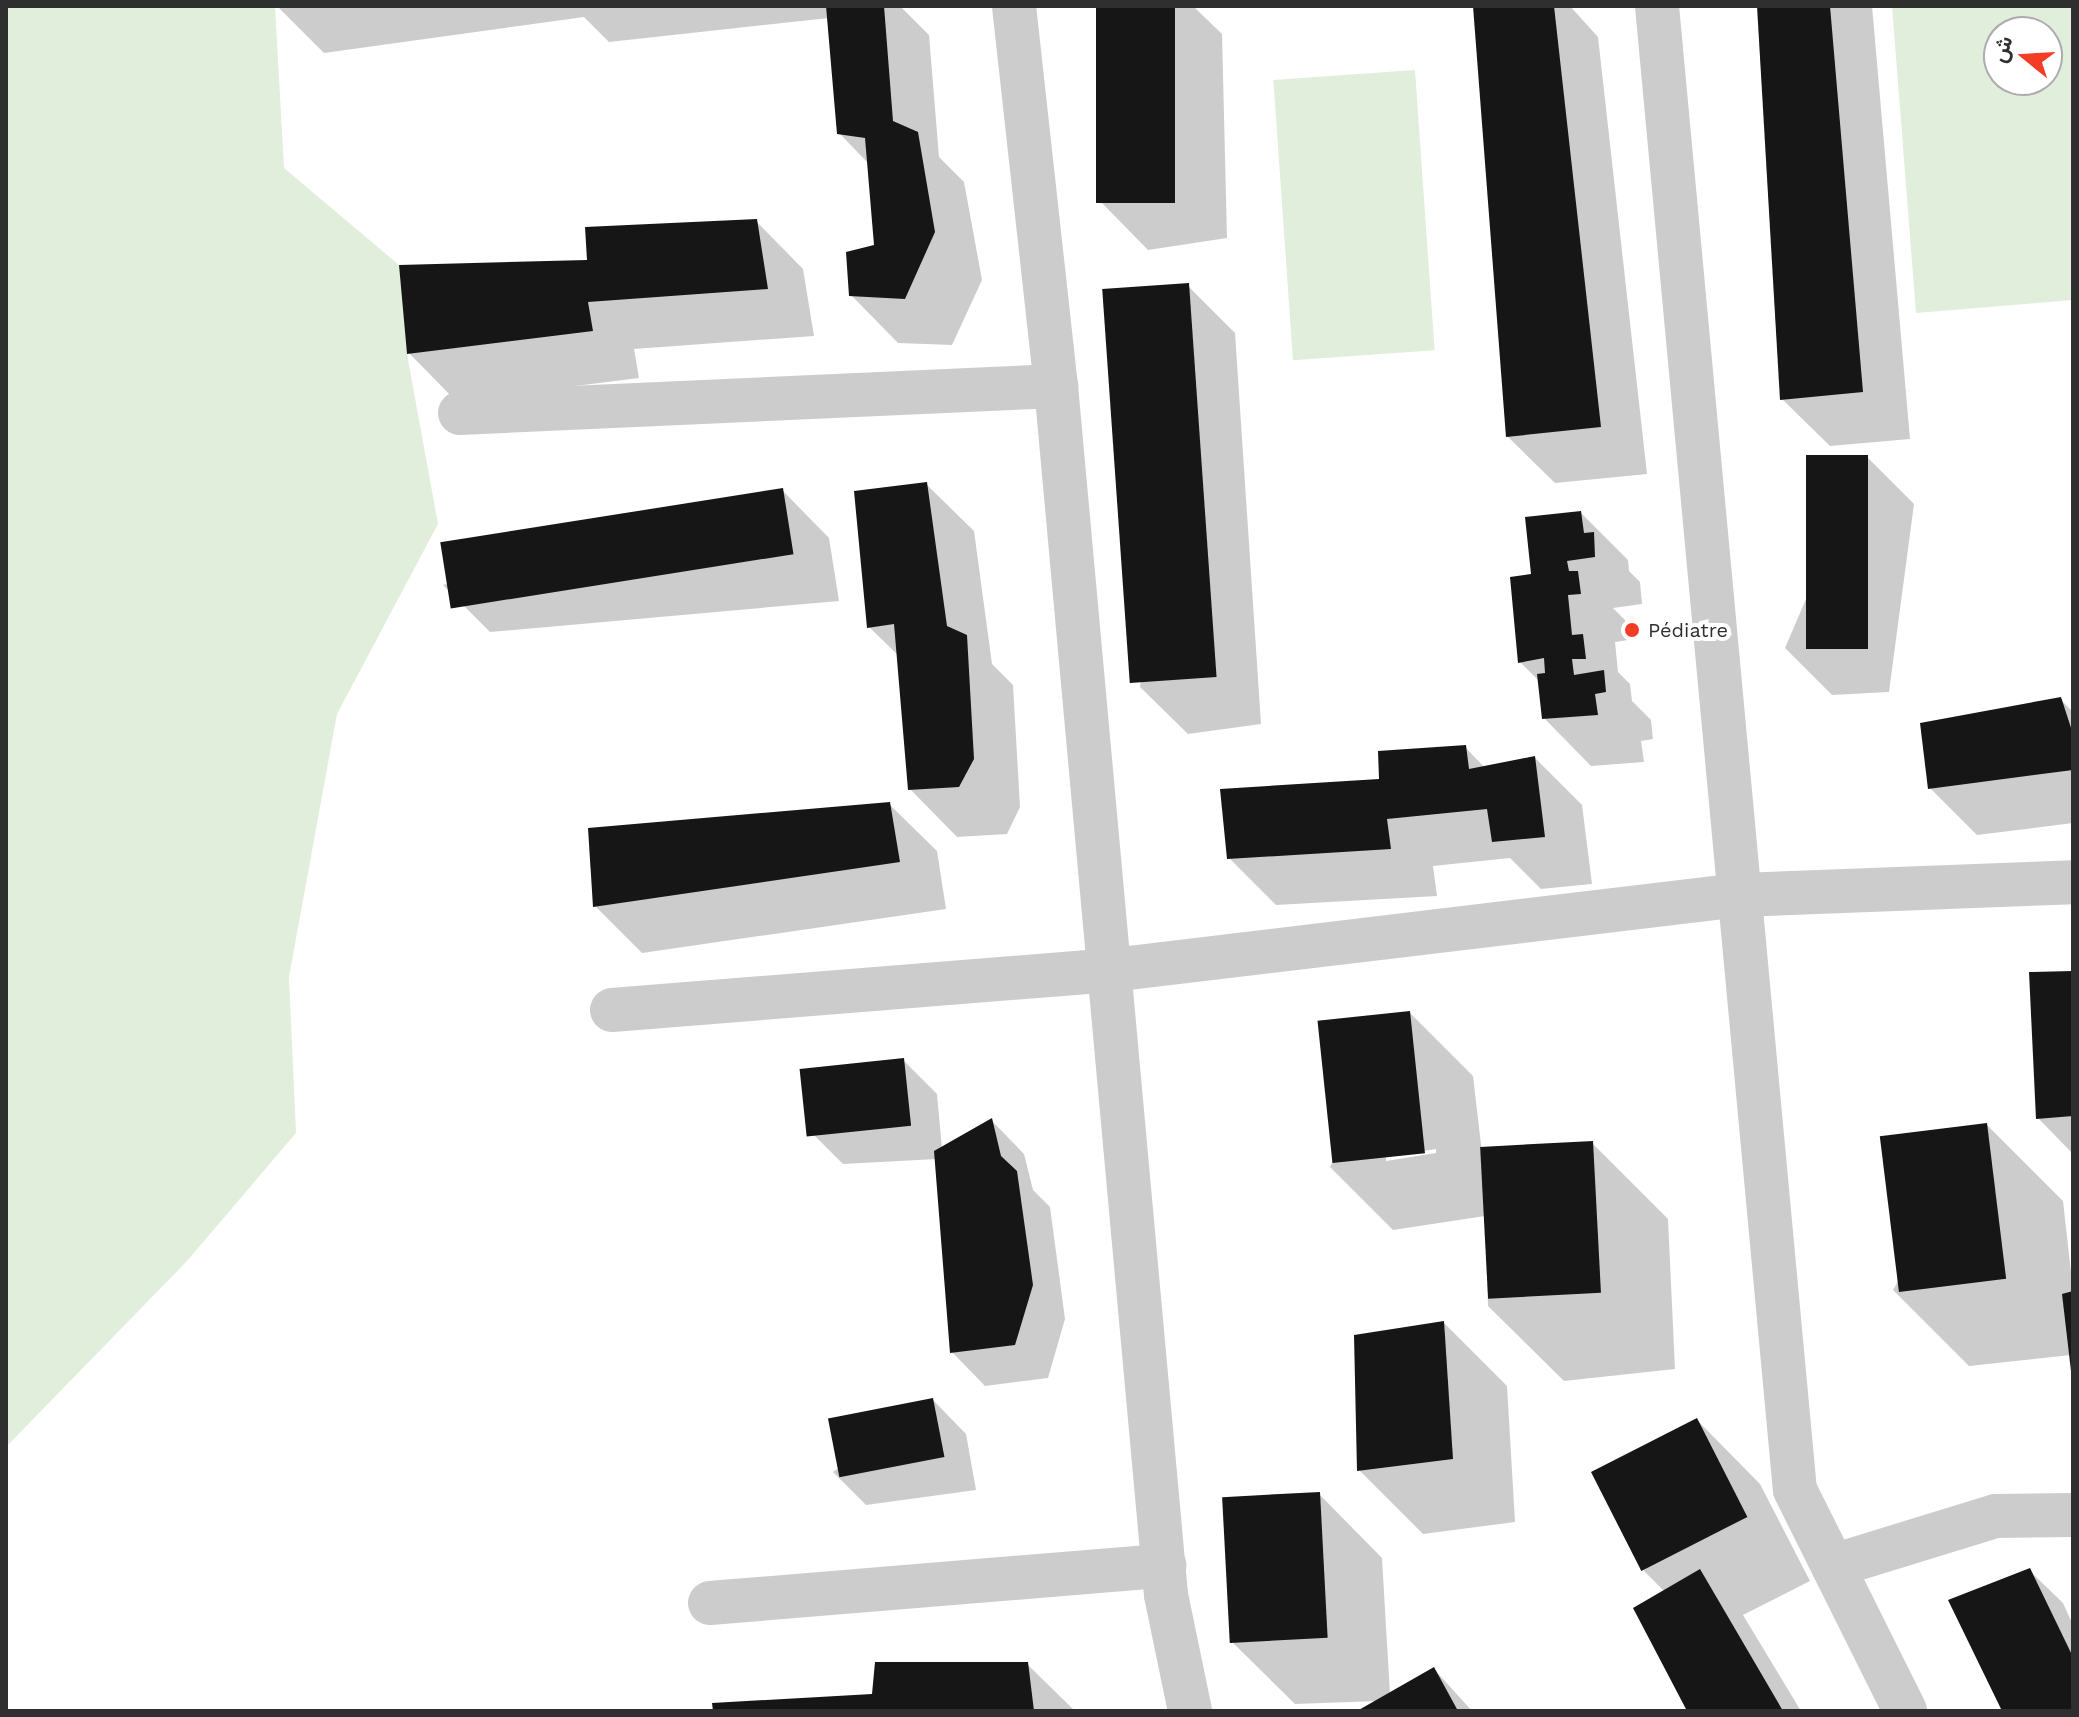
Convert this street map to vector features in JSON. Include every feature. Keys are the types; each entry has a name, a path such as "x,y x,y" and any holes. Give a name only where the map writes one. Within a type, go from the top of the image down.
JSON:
{"street":[{"path":"1014,6 1056,386 1112,970 1164,1566 1190,1711"},
{"path":"1657,6 1795,1490 1905,1711"},
{"path":"460,413 1056,386"},
{"path":"612,1010 1112,970 1739,895 2073,882"},
{"path":"1833,1566 1996,1516 2073,1515"},
{"path":"710,1603 1164,1566"}],"green space":[{"path":"6,6 275,6 284,168 399,265 407,354 438,524 337,714 289,977 296,1133 187,1261 6,1447"},
{"path":"1892,6 2073,6 2073,300 1916,313"},
{"path":"1415,70 1435,350 1293,360 1273,80"}],"building":[{"path":"826,6 884,6 893,121 918,132 935,232 905,299 849,296 846,252 874,245 865,138 837,134"},
{"path":"1096,6 1175,6 1175,203 1096,203"},
{"path":"1473,6 1554,6 1601,427 1506,437"},
{"path":"1757,6 1830,6 1863,392 1780,400"},
{"path":"757,219 768,289 588,302 593,331 407,354 399,265 587,260 585,227"},
{"path":"1189,283 1217,677 1130,683 1102,289"},
{"path":"1806,455 1868,455 1868,649 1806,649"},
{"path":"927,482 947,626 967,635 974,759 959,787 908,790 894,624 867,628 854,491"},
{"path":"783,488 793,554 451,608 440,542"},
{"path":"1581,511 1584,533 1594,532 1595,557 1567,561 1569,571 1578,571 1581,594 1568,595 1572,635 1583,634 1586,659 1572,659 1574,675 1604,670 1606,692 1595,694 1598,715 1542,719 1537,674 1545,673 1544,658 1518,663 1510,577 1531,574 1525,517"},
{"path":"2061,697 2073,734 2073,770 1928,789 1920,723"},
{"path":"1466,745 1469,769 1535,756 1545,837 1492,842 1487,809 1387,819 1391,849 1227,859 1220,789 1379,779 1378,751"},
{"path":"890,802 900,862 593,907 588,828"},
{"path":"2073,971 2073,1116 2036,1119 2029,972"},
{"path":"1410,1011 1425,1153 1332,1163 1318,1021"},
{"path":"904,1058 911,1126 807,1137 800,1069"},
{"path":"992,1118 1001,1156 1017,1171 1033,1285 1015,1345 950,1353 934,1151"},
{"path":"1987,1123 2006,1279 1899,1292 1880,1136"},
{"path":"1593,1141 1601,1293 1488,1299 1480,1147"},
{"path":"2073,1291 2073,1371 2071,1371 2062,1294"},
{"path":"1444,1321 1453,1459 1357,1471 1354,1335"},
{"path":"933,1398 944,1457 839,1477 828,1418"},
{"path":"1697,1418 1747,1517 1641,1571 1591,1472"},
{"path":"1320,1492 1328,1638 1230,1643 1222,1497"},
{"path":"2030,1568 2073,1657 2073,1711 2002,1711 1948,1600"},
{"path":"1700,1569 1783,1711 1687,1711 1633,1608"},
{"path":"875,1662 1028,1662 1034,1711 713,1711 712,1703 872,1694"},
{"path":"1434,1667 1458,1711 1357,1711"}],"place":[{"name":"Pédiatre","path":"1632,630"}]}
